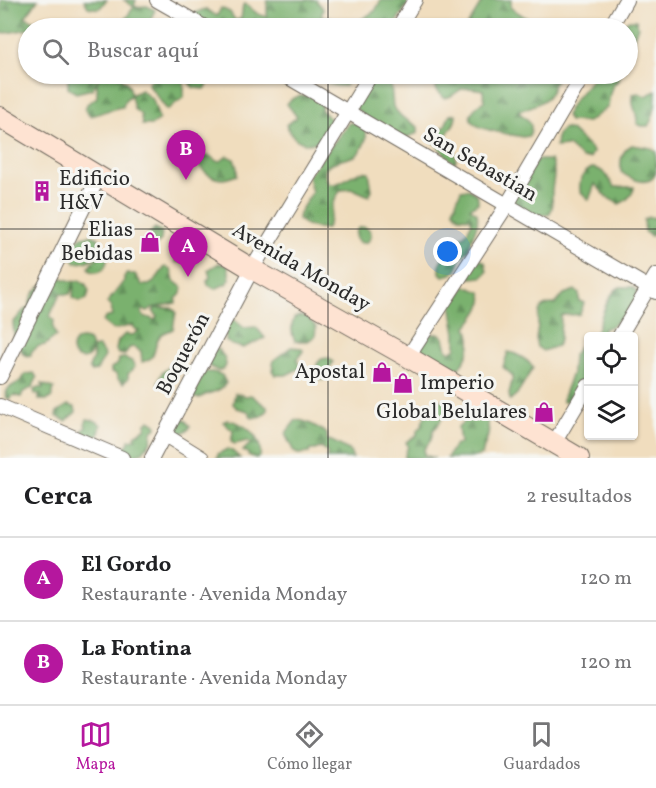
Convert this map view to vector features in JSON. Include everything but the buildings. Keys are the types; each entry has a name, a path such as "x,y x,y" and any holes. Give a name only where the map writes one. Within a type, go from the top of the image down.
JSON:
{"main road":[{"name":"Avenida Monday","path":"0,117 252,269 408,357 579,458"}],"street":[{"path":"157,0 188,18"},
{"path":"404,18 415,0"},
{"path":"616,18 626,0"},
{"name":"San Sebastian","path":"300,84 652,290"},
{"name":"Boquerón","path":"152,458 252,269 365,84"},
{"path":"408,357 507,205 578,84"},
{"path":"0,377 99,176"},
{"path":"622,332 652,290 656,275"},
{"path":"554,443 584,393"},
{"path":"0,406 122,458"},
{"path":"165,435 202,458"}],"green space":[{"path":"1,0 38,0 25,17 27,18 18,18 18,31 0,34"},
{"path":"84,0 107,0 99,9 88,7"},
{"path":"124,0 136,0 134,7"},
{"path":"267,0 316,0 323,9 321,17 330,17 241,18 243,5 267,17"},
{"path":"381,0 411,0 399,18 364,18 375,11"},
{"path":"483,0 511,0 511,8 527,18 472,18"},
{"path":"147,6 155,10 151,18 126,18 134,7"},
{"path":"221,8 230,12 234,18 192,18 192,14 205,9 217,16"},
{"path":"68,84 96,84 92,89 76,93 68,88"},
{"path":"97,84 127,84 131,95 125,100 123,107 91,116 85,110 87,104 97,97"},
{"path":"148,84 184,84 184,97 167,110"},
{"path":"190,84 208,84 205,89 194,88"},
{"path":"330,84 346,84 345,86"},
{"path":"365,84 391,84 393,107 402,117 418,127 418,133 402,139 384,134 353,106"},
{"path":"436,84 554,84 546,98 518,112 531,124 529,136 523,137 481,128 474,123 471,117 473,110 484,101 483,90 465,88 444,98 436,89"},
{"path":"587,84 614,84 608,107 588,122 569,121 566,116 571,104"},
{"path":"141,90 153,100 159,119 152,125 142,125 141,115 134,109 131,95"},
{"path":"656,91 655,110 648,126 637,124 632,102 633,94 639,93 645,96"},
{"path":"314,95 322,104 321,109 334,123 325,139 312,143 301,142 293,136 286,125 297,117 287,104 295,97"},
{"path":"456,114 455,121 444,141 455,151 454,163 432,140 434,133 443,128 450,115"},
{"path":"349,123 355,123 365,129 366,139 363,146 357,155 328,166 325,176 329,184 335,184 358,172 369,172 372,190 369,196 353,189 341,190 334,201 326,229 315,228 298,219 299,213 312,192 308,176"},
{"path":"564,128 571,130 591,149 593,152 590,158 582,158 568,146 556,147 557,135"},
{"path":"632,145 656,151 656,172 650,180 635,180 621,172 622,156"},
{"path":"196,155 210,156 216,161 221,161 227,156 234,159 237,175 224,179 213,177 200,167"},
{"path":"537,160 550,160 553,167 552,205 549,214 530,217 511,200 506,190 511,180 525,175"},
{"path":"592,168 603,172 614,187 634,187 631,195 619,204 608,198 595,184 589,200 580,191 580,183 582,177"},
{"path":"468,189 478,198 478,203 470,208 477,213 476,228 469,250 460,258 456,271 443,276 440,273 440,263 443,258 452,257 454,241 465,235 472,223 470,218 459,217 453,210 461,190"},
{"path":"649,217 656,218 656,235 650,236 645,232 644,220"},
{"path":"360,227 366,227 371,235 369,241 360,243 355,238 355,232"},
{"path":"155,228 162,232 161,240 156,246 152,245 153,241 147,236"},
{"path":"91,235 99,238 97,256 86,262 75,263 74,259 70,259 73,244 82,237"},
{"path":"184,244 191,247 192,257 186,262 176,262 176,254"},
{"path":"102,255 107,258 105,268 98,272 91,271 89,267 92,262"},
{"path":"480,259 485,262 487,272 482,277 471,278 469,275 472,264"},
{"path":"219,263 228,266 230,279 226,284 215,289 208,285 207,281 210,277 208,270"},
{"path":"165,267 171,269 174,281 183,288 176,303 152,308 148,311 143,310 142,313 155,320 157,316 153,311 156,308 172,308 176,312 173,329 160,336 153,355 147,360 142,362 141,351 134,347 129,348 125,355 118,354 116,350 118,341 125,334 133,335 139,330 133,325 113,330 103,322 105,318 112,316 111,306 107,303 124,281 126,274 135,274 142,285 149,285"},
{"path":"59,277 85,283 89,291 87,299 80,302 73,298 74,283 70,294 60,294 50,316 54,321 56,336 31,352 31,355 23,354 15,343 13,323 29,307 35,292"},
{"path":"465,286 481,292 482,302 479,311 467,327 470,344 465,358 459,368 446,371 422,353 421,347 430,334 440,334 444,338 447,350 450,352 456,348 451,303"},
{"path":"620,287 632,287 637,291 634,303 621,319 603,329 603,332 596,332 607,302 615,290"},
{"path":"575,290 579,294 579,301 584,303 580,314 561,316 560,339 557,346 543,351 537,347 536,342 540,309 543,306 555,304 564,294"},
{"path":"299,316 307,317 316,327 315,336 308,341 295,341 292,330 293,321"},
{"path":"228,319 233,319 244,328 256,327 265,338 243,348 232,345 226,341 224,334"},
{"path":"82,339 89,342 92,349 89,356 82,359 75,356 72,349 75,342"},
{"path":"584,344 584,383 575,396 563,402 572,373 573,355"},
{"path":"99,347 105,356 97,370 92,372 89,368 93,358 93,348"},
{"path":"291,347 302,348 303,351 297,359 300,368 286,375 275,375 272,370 274,360"},
{"path":"218,349 225,358 226,365 224,369 218,371 207,365 214,350"},
{"path":"508,352 522,358 533,368 517,394 510,400 513,376 503,367"},
{"path":"328,358 333,362 324,380 317,379 317,364 321,359"},
{"path":"119,359 132,361 135,367 123,383 116,374 111,372 111,368 118,364"},
{"path":"170,366 176,368 177,373 166,387 159,386 158,382 162,373"},
{"path":"204,372 222,375 226,383 217,391 200,398 192,398"},
{"path":"34,373 37,378 32,388 23,392 21,397 14,395 10,399 6,398 10,387 26,374"},
{"path":"42,384 54,388 52,397 47,400 39,400 39,395 35,394 34,390 43,388"},
{"path":"235,393 251,395 268,410 262,416 252,418 248,411 237,408 233,404"},
{"path":"443,400 447,407 433,431 431,440 424,449 424,455 435,458 404,458 408,446 406,442 417,435 417,430 422,426 426,415 436,401"},
{"path":"68,405 75,407 76,412 66,421 56,416 57,412"},
{"path":"475,414 486,416 488,423 488,433 482,455 470,458 447,458 455,444 460,444 458,427 468,417"},
{"path":"183,418 190,426 189,429 172,437 172,423"},
{"path":"87,419 101,425 98,437 93,439 85,436 82,431 86,427"},
{"path":"150,420 156,424 156,427 152,432 151,441 143,452 134,455 125,450 123,446 128,445 129,440 136,439 135,435 145,429 146,423"},
{"path":"227,420 240,424 256,437 260,457 256,458 243,451 251,443 231,442 233,431 223,422"},
{"path":"296,420 321,429 327,434 327,440 349,450 353,458 326,458 328,454 322,447 310,450 309,453 294,452 285,434"},
{"path":"227,449 240,458 217,458 218,454"}],"place":[{"name":"La Fontina","path":"186,180"},
{"name":"Edificio H&V","path":"42,191"},
{"name":"Elias Bebidas","path":"150,242"},
{"name":"El Gordo","path":"188,277"},
{"name":"Apostal","path":"382,372"},
{"name":"Imperio","path":"403,383"},
{"name":"Global Belulares","path":"544,412"}]}
